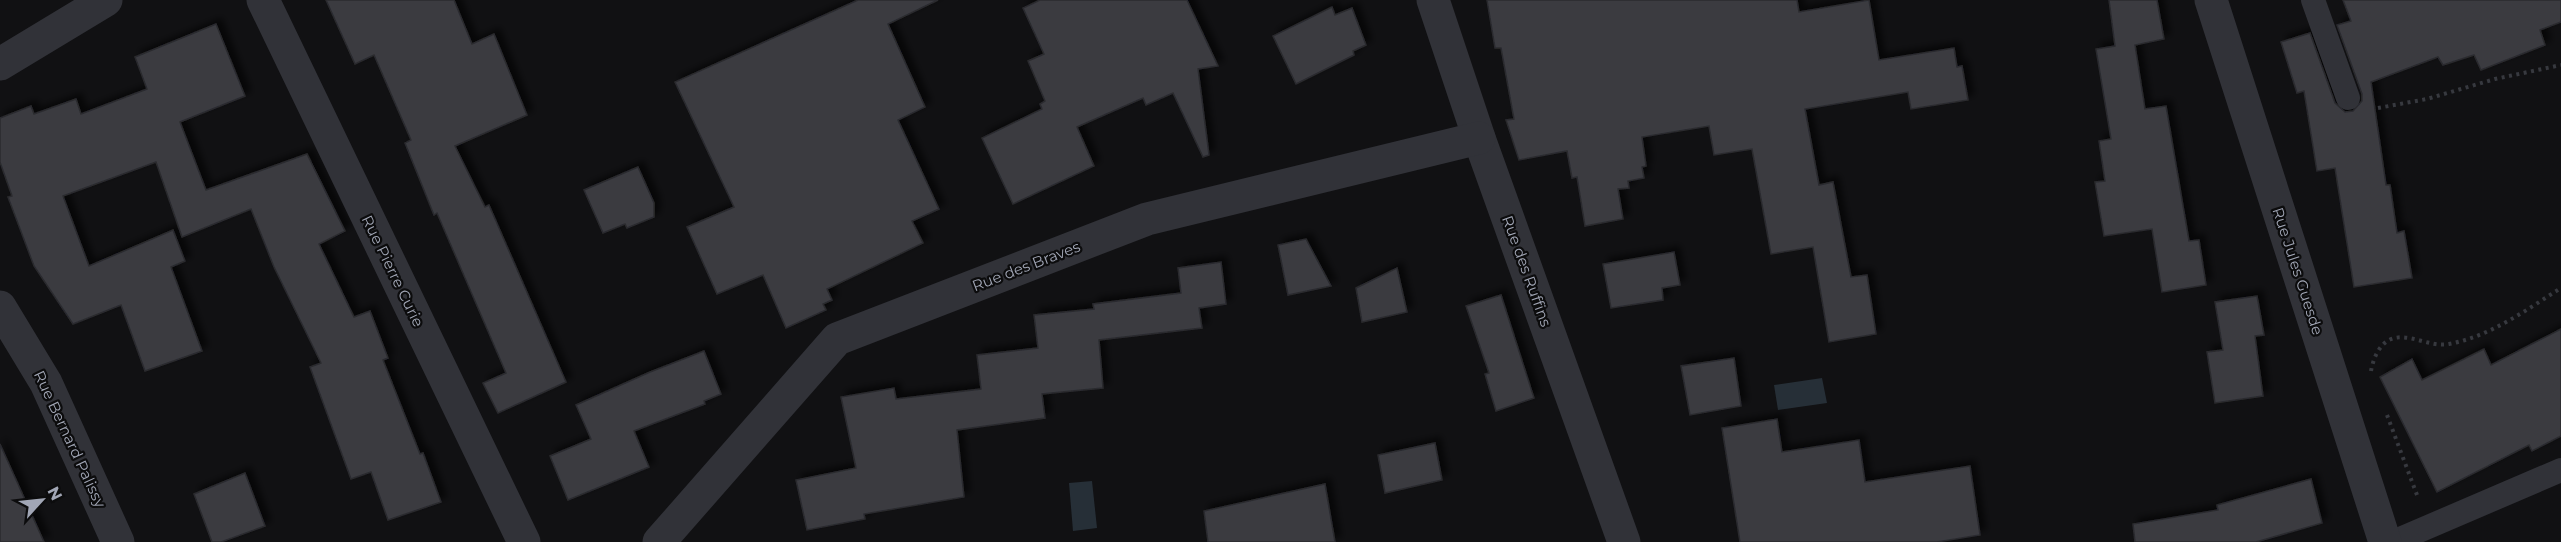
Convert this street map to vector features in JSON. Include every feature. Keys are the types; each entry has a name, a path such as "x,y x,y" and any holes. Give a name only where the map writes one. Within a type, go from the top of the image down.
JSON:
{"street":[{"path":"0,64 106,0"},
{"name":"Rue Pierre Curie","path":"262,0 524,542"},
{"name":"Rue des Ruffins","path":"1433,0 1479,138 1624,542"},
{"name":"Rue Jules Guesde","path":"2211,0 2385,542"},
{"name":"Rue des Braves","path":"659,542 837,339 1147,219 1479,138"},
{"name":"Rue Bernard Palissy","path":"0,307 46,383 118,542"}],"lane":[{"path":"2313,0 2348,98"},
{"path":"2393,542 2561,470"}],"path":[{"path":"2348,98 2366,110 2427,99 2495,79 2561,65"},
{"path":"2374,381 2370,370 2377,352 2389,340 2403,337 2447,345 2492,330 2561,288"},
{"path":"2386,412 2429,526"}],"shaded area":[{"path":"1822,378 1827,403 1778,410 1774,385"},
{"path":"1092,481 1097,528 1073,531 1069,483"}],"building":[{"path":"326,0 454,0 472,44 494,34 527,115 455,146 485,207 489,205 566,382 498,413 483,383 506,373 437,213 434,215 405,143 411,140 374,55 355,64"},
{"path":"858,0 938,0 888,24 925,107 898,120 939,209 912,221 923,243 827,289 832,300 823,304 826,310 786,328 763,275 717,294 687,227 734,207 675,82"},
{"path":"1040,0 1187,0 1218,66 1198,69 1209,155 1203,157 1173,93 1146,105 1143,98 1077,127 1094,166 1013,204 982,138 1042,109 1040,104 1045,101 1028,61 1044,54 1023,8"},
{"path":"1487,0 1797,0 1799,12 1869,0 1879,60 1954,48 1957,67 1962,66 1968,100 1911,109 1908,92 1805,109 1819,185 1833,182 1851,277 1867,275 1876,334 1829,342 1813,247 1771,254 1752,149 1714,155 1709,126 1642,137 1646,166 1642,167 1644,178 1628,181 1629,188 1618,189 1623,219 1585,226 1577,177 1572,178 1567,151 1519,160 1506,120 1514,119 1501,48 1495,48"},
{"path":"2109,0 2157,0 2164,39 2135,45 2145,109 2166,106 2189,241 2199,240 2206,285 2162,292 2152,229 2104,236 2095,182 2105,181 2099,141 2111,139 2096,49 2115,46"},
{"path":"2343,0 2561,0 2561,22 2540,30 2545,45 2481,70 2474,55 2443,65 2438,57 2371,82 2386,185 2390,185 2397,233 2404,231 2412,278 2354,287 2335,168 2317,171 2304,91 2297,93 2281,42 2310,33 2335,103 2345,112 2353,111 2362,101 2362,94 2337,25 2351,21"},
{"path":"1332,7 1335,15 1352,8 1366,45 1353,51 1354,55 1296,84 1273,36"},
{"path":"216,24 245,96 180,122 206,190 307,154 345,231 319,244 354,317 370,311 388,358 383,360 420,454 423,453 441,502 388,520 371,472 351,479 310,367 321,363 274,267 251,209 182,237 156,162 63,196 89,266 173,230 185,261 171,267 202,351 145,371 121,305 73,324 34,266 8,197 12,196 0,162 0,118 31,106 34,114 76,99 81,114 147,89 135,57"},
{"path":"638,167 654,203 654,217 627,228 625,224 603,233 584,190"},
{"path":"1306,239 1331,286 1288,295 1278,245"},
{"path":"1674,252 1680,285 1662,288 1663,300 1611,308 1603,264"},
{"path":"1221,262 1226,304 1199,308 1202,328 1099,340 1103,388 1042,394 1045,418 957,430 964,497 864,514 865,519 807,530 796,480 856,468 841,397 894,388 896,399 981,389 977,355 1038,348 1034,315 1094,309 1093,304 1181,293 1178,268"},
{"path":"1397,268 1407,312 1362,322 1356,288"},
{"path":"1501,295 1534,398 1496,411 1485,374 1489,373 1466,306"},
{"path":"2257,296 2264,335 2255,336 2263,396 2215,403 2207,352 2223,350 2215,302"},
{"path":"2561,329 2561,436 2532,451 2529,445 2437,492 2380,377 2412,359 2422,380 2484,349 2491,365"},
{"path":"704,351 721,394 704,401 705,404 634,431 649,467 568,500 550,456 591,439 576,405"},
{"path":"1734,358 1741,406 1690,415 1681,366"},
{"path":"1777,419 1782,452 1859,440 1865,482 1970,466 1980,535 1937,542 1740,542 1722,428"},
{"path":"1435,443 1442,480 1385,493 1378,455"},
{"path":"0,444 44,542 0,542"},
{"path":"245,473 265,526 221,542 212,542 194,494"},
{"path":"2311,479 2322,523 2256,542 2135,542 2133,524 2218,510 2217,505"},
{"path":"1325,484 1335,542 1208,542 1204,511"}]}
